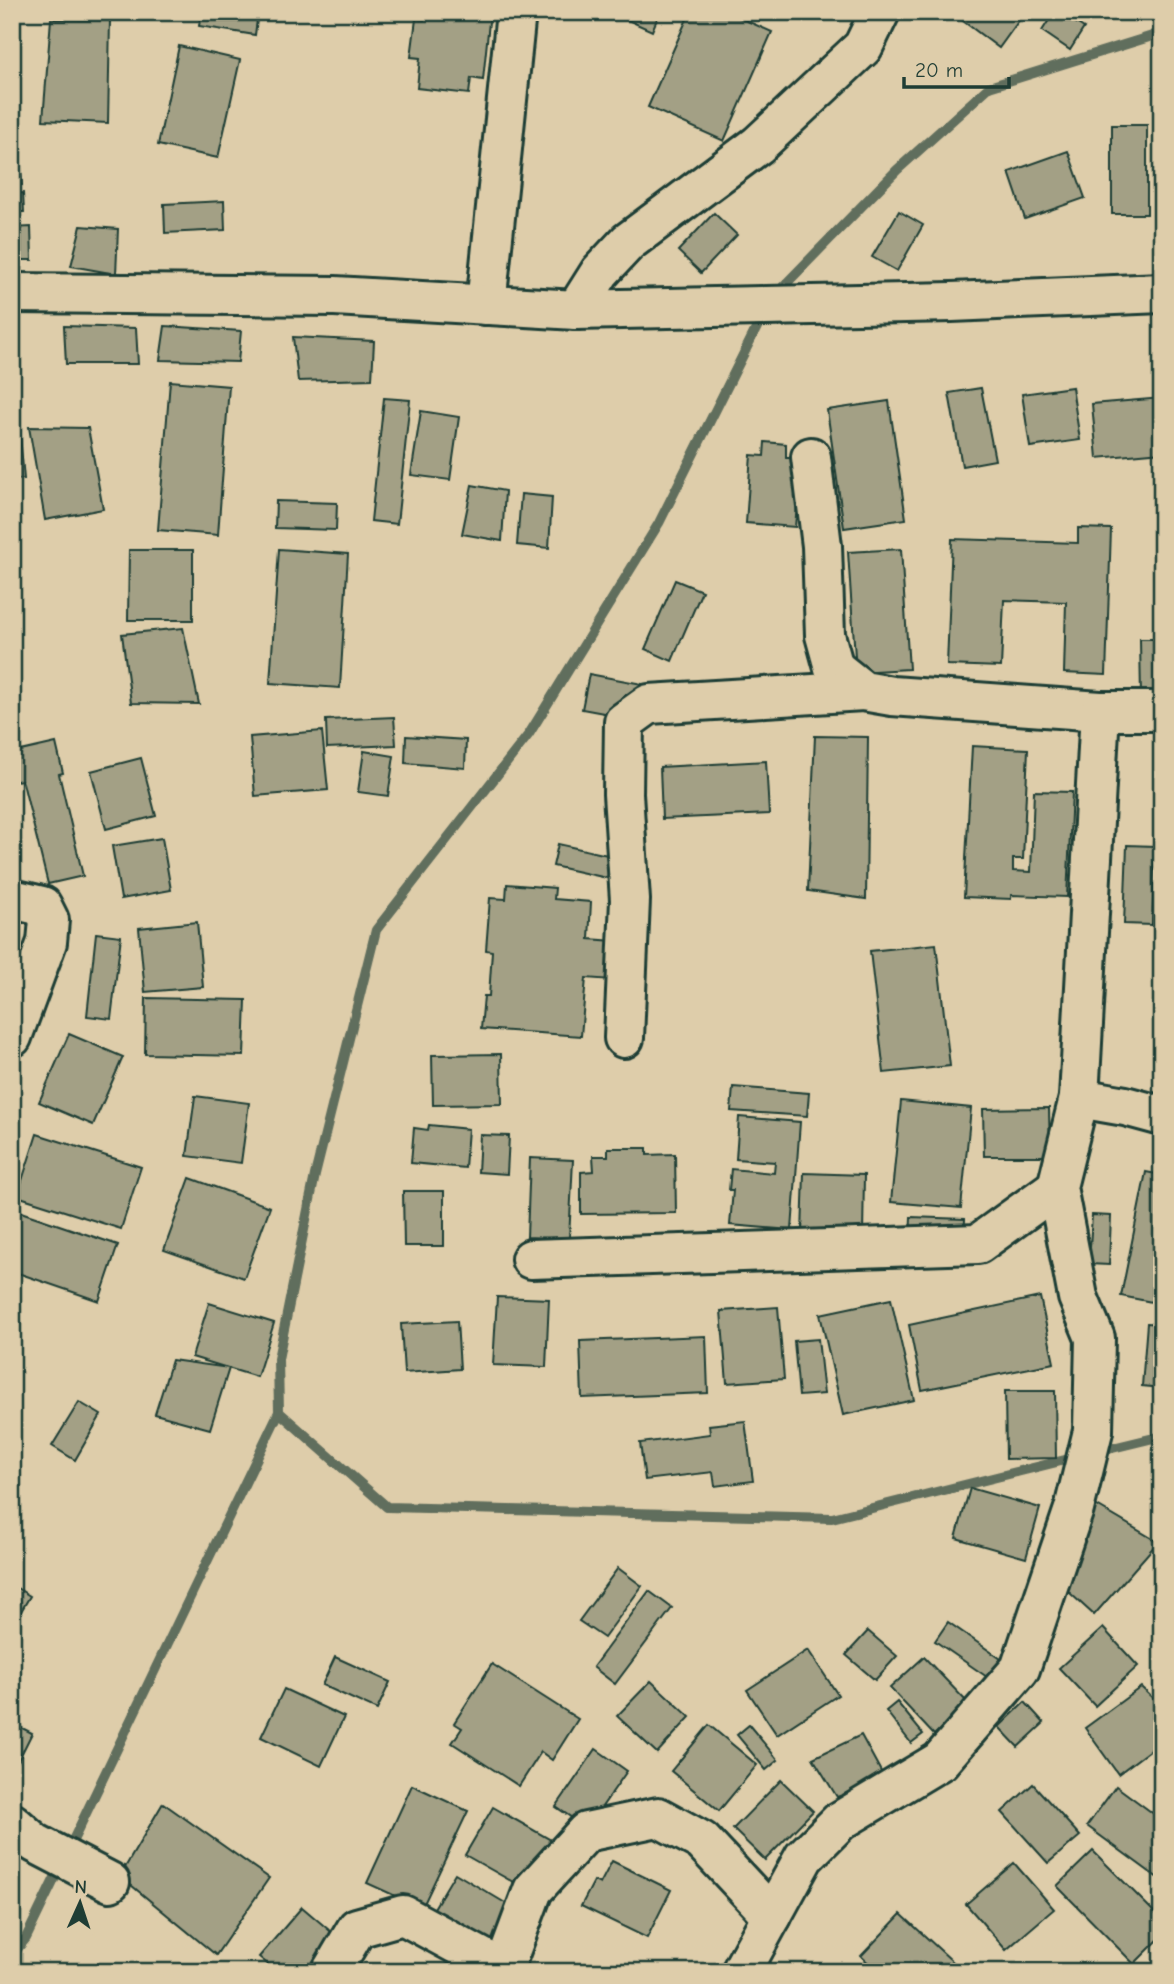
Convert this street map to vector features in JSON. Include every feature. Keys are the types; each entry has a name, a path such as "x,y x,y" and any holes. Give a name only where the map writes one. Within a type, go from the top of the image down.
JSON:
{"street":[{"path":"486,305 516,12"},
{"path":"576,310 600,271 628,242 758,145 863,47 880,12"},
{"path":"12,293 335,296 576,310 952,302 1162,293"},
{"path":"811,457 822,546 825,635 834,668 863,691"},
{"path":"624,1038 630,900 623,794 624,722 649,704 863,691 892,696 1100,711 1162,711"},
{"path":"741,1972 804,1857 840,1821 940,1761 1020,1669 1074,1509 1093,1431 1095,1338 1078,1297 1057,1187 1079,1098 1100,711"},
{"path":"12,899 42,906 49,920 47,942 12,1037"},
{"path":"1079,1098 1162,1116"},
{"path":"531,1259 978,1244 1057,1187"},
{"path":"331,1972 357,1928 403,1916 506,1970 533,1890 586,1832 658,1817 702,1842 772,1916"},
{"path":"12,1823 35,1843 110,1882"}],"building":[{"path":"201,12 258,12 255,35 199,26"},
{"path":"425,12 490,12 483,80 471,78 469,94 417,88 420,58 411,57 416,19 424,20"},
{"path":"610,12 660,12 652,31"},
{"path":"690,12 727,12 772,32 724,141 648,107"},
{"path":"951,12 1025,12 999,48"},
{"path":"1054,12 1059,12 1084,28 1070,50 1042,31"},
{"path":"51,19 110,20 108,123 43,120"},
{"path":"179,46 240,60 218,158 158,145"},
{"path":"1112,125 1147,125 1147,214 1112,214"},
{"path":"12,127 19,127 22,185 12,185"},
{"path":"1068,151 1085,198 1025,219 1009,172"},
{"path":"23,193 24,212 12,212 12,194"},
{"path":"224,201 225,230 165,233 164,204"},
{"path":"899,211 923,225 897,271 872,257"},
{"path":"714,213 737,235 701,273 678,251"},
{"path":"81,226 118,229 116,274 71,266"},
{"path":"31,227 32,260 12,260 12,228"},
{"path":"64,326 136,328 138,364 66,364"},
{"path":"165,326 241,331 238,362 160,360"},
{"path":"293,337 374,341 372,379 298,381"},
{"path":"170,381 229,386 218,535 158,530"},
{"path":"1072,387 1080,440 1030,447 1022,394"},
{"path":"981,388 995,460 962,466 949,393"},
{"path":"384,398 410,400 397,524 371,521"},
{"path":"1162,398 1162,452 1097,458 1092,404"},
{"path":"889,401 906,519 844,528 827,410"},
{"path":"12,403 17,403 24,479 12,480"},
{"path":"421,411 459,417 450,480 411,475"},
{"path":"29,427 88,428 103,509 45,520"},
{"path":"765,442 786,444 786,458 801,458 795,527 746,523 751,455 764,456"},
{"path":"472,485 505,491 502,541 462,534"},
{"path":"521,494 552,497 549,548 517,545"},
{"path":"276,501 337,503 336,530 275,528"},
{"path":"1078,528 1111,529 1106,675 1064,673 1066,602 1004,600 1001,667 947,665 952,539 1078,543"},
{"path":"279,549 348,554 340,688 270,683"},
{"path":"901,549 909,669 856,672 848,552"},
{"path":"129,550 193,550 193,620 128,620"},
{"path":"675,580 702,591 672,661 645,649"},
{"path":"183,628 199,704 131,703 122,634"},
{"path":"1140,639 1162,639 1162,697 1141,698"},
{"path":"589,674 653,686 647,721 582,709"},
{"path":"394,717 396,745 327,748 326,720"},
{"path":"322,731 328,790 255,796 250,737"},
{"path":"406,736 466,740 465,768 405,763"},
{"path":"815,736 868,737 866,899 808,891"},
{"path":"56,743 63,773 59,774 83,876 48,884 23,783 21,780 12,782 12,753"},
{"path":"972,746 1028,749 1023,859 1013,859 1013,871 1031,872 1034,791 1072,792 1067,897 964,897"},
{"path":"364,751 394,756 388,796 358,792"},
{"path":"141,758 156,816 106,829 91,771"},
{"path":"766,761 769,814 662,819 660,767"},
{"path":"1159,777 1162,777 1162,905 1159,905"},
{"path":"162,838 171,890 121,899 112,846"},
{"path":"558,844 612,856 607,878 553,866"},
{"path":"1127,845 1155,846 1152,925 1124,924"},
{"path":"507,884 555,888 554,899 591,902 589,939 614,941 612,980 586,978 581,1036 481,1029 484,996 489,996 492,951 486,950 490,898 506,899"},
{"path":"197,922 203,987 145,992 139,928"},
{"path":"96,933 121,936 111,1019 87,1016"},
{"path":"1159,937 1162,937 1162,997 1159,997"},
{"path":"936,944 950,1066 884,1073 870,951"},
{"path":"146,998 246,1000 244,1056 145,1054"},
{"path":"69,1034 123,1057 93,1125 39,1102"},
{"path":"501,1054 502,1104 433,1105 432,1055"},
{"path":"733,1087 809,1093 807,1116 731,1111"},
{"path":"195,1096 249,1103 241,1163 187,1156"},
{"path":"901,1101 971,1108 961,1208 891,1202"},
{"path":"1049,1108 1050,1156 984,1156 983,1109"},
{"path":"739,1117 800,1122 792,1230 730,1225 733,1190 729,1190 731,1169 774,1173 775,1162 736,1159"},
{"path":"429,1125 468,1129 465,1168 411,1163 414,1128 428,1130"},
{"path":"37,1134 141,1167 121,1229 17,1196"},
{"path":"480,1135 509,1136 507,1174 478,1172"},
{"path":"608,1148 647,1148 647,1155 675,1154 676,1213 581,1214 581,1172 594,1171 593,1156 608,1156"},
{"path":"530,1158 573,1160 569,1239 527,1237"},
{"path":"1146,1172 1162,1175 1162,1304 1121,1296"},
{"path":"804,1173 864,1175 863,1236 802,1235"},
{"path":"190,1178 270,1207 244,1278 164,1250"},
{"path":"403,1191 444,1191 444,1246 404,1246"},
{"path":"12,1209 118,1245 99,1301 12,1271"},
{"path":"1092,1215 1111,1216 1109,1265 1089,1264"},
{"path":"911,1217 965,1219 964,1243 910,1240"},
{"path":"497,1297 549,1299 546,1367 493,1365"},
{"path":"1040,1297 1054,1363 922,1390 909,1325"},
{"path":"891,1299 914,1400 843,1415 820,1314"},
{"path":"209,1303 274,1323 257,1377 192,1357"},
{"path":"778,1307 784,1379 727,1383 721,1311"},
{"path":"457,1321 460,1369 404,1373 401,1324"},
{"path":"1147,1323 1162,1324 1162,1388 1142,1386"},
{"path":"706,1336 708,1393 582,1398 580,1341"},
{"path":"818,1339 824,1394 799,1396 794,1341"},
{"path":"172,1360 229,1368 210,1429 155,1414"},
{"path":"1005,1391 1055,1391 1056,1458 1006,1459"},
{"path":"79,1402 101,1415 75,1460 52,1446"},
{"path":"745,1421 753,1481 715,1486 713,1472 645,1480 640,1443 710,1434 709,1425"},
{"path":"970,1488 1040,1508 1026,1558 956,1538"},
{"path":"1092,1503 1158,1542 1094,1615 1060,1584"},
{"path":"618,1568 642,1586 604,1638 579,1621"},
{"path":"12,1585 30,1596 17,1618 12,1615"},
{"path":"649,1591 672,1608 615,1684 593,1667"},
{"path":"948,1622 1001,1659 987,1677 935,1641"},
{"path":"1103,1628 1138,1666 1095,1706 1059,1668"},
{"path":"868,1631 897,1656 875,1680 846,1655"},
{"path":"808,1650 838,1695 777,1735 747,1690"},
{"path":"335,1657 390,1682 377,1710 322,1685"},
{"path":"924,1657 968,1703 934,1735 890,1688"},
{"path":"492,1664 578,1719 552,1760 541,1752 519,1786 452,1743 462,1728 454,1723"},
{"path":"651,1681 690,1717 657,1753 617,1716"},
{"path":"1141,1687 1162,1707 1162,1741 1118,1774 1085,1728"},
{"path":"284,1689 344,1717 321,1766 261,1737"},
{"path":"897,1702 923,1734 911,1743 886,1711"},
{"path":"1025,1702 1044,1723 1018,1747 999,1727"},
{"path":"12,1723 32,1733 12,1773"},
{"path":"709,1725 757,1765 719,1811 671,1771"},
{"path":"749,1725 778,1760 766,1770 737,1735"},
{"path":"861,1735 885,1779 837,1797 813,1758"},
{"path":"596,1749 627,1771 587,1828 556,1807"},
{"path":"781,1780 813,1811 765,1860 733,1829"},
{"path":"1033,1784 1080,1836 1048,1863 1002,1812"},
{"path":"412,1785 468,1811 422,1908 367,1883"},
{"path":"1116,1786 1162,1820 1162,1881 1087,1826"},
{"path":"163,1803 269,1878 216,1955 120,1876"},
{"path":"493,1807 556,1843 529,1891 465,1855"},
{"path":"1093,1851 1162,1920 1162,1936 1134,1964 1057,1886"},
{"path":"612,1861 671,1890 647,1938 581,1906 594,1881 600,1884"},
{"path":"1014,1863 1054,1909 1006,1950 966,1904"},
{"path":"455,1873 517,1910 492,1952 430,1915"},
{"path":"302,1907 342,1941 315,1972 277,1972 259,1957"},
{"path":"901,1914 964,1972 878,1972 861,1956"}],"waterway":[{"path":"775,295 897,170 989,87 1162,33"},
{"path":"279,1412 278,1359 315,1175 376,930 529,734 659,523 763,315"},
{"path":"12,1955 26,1938 279,1412 387,1507 832,1518 1077,1457"},
{"path":"1096,1452 1162,1436"}]}
